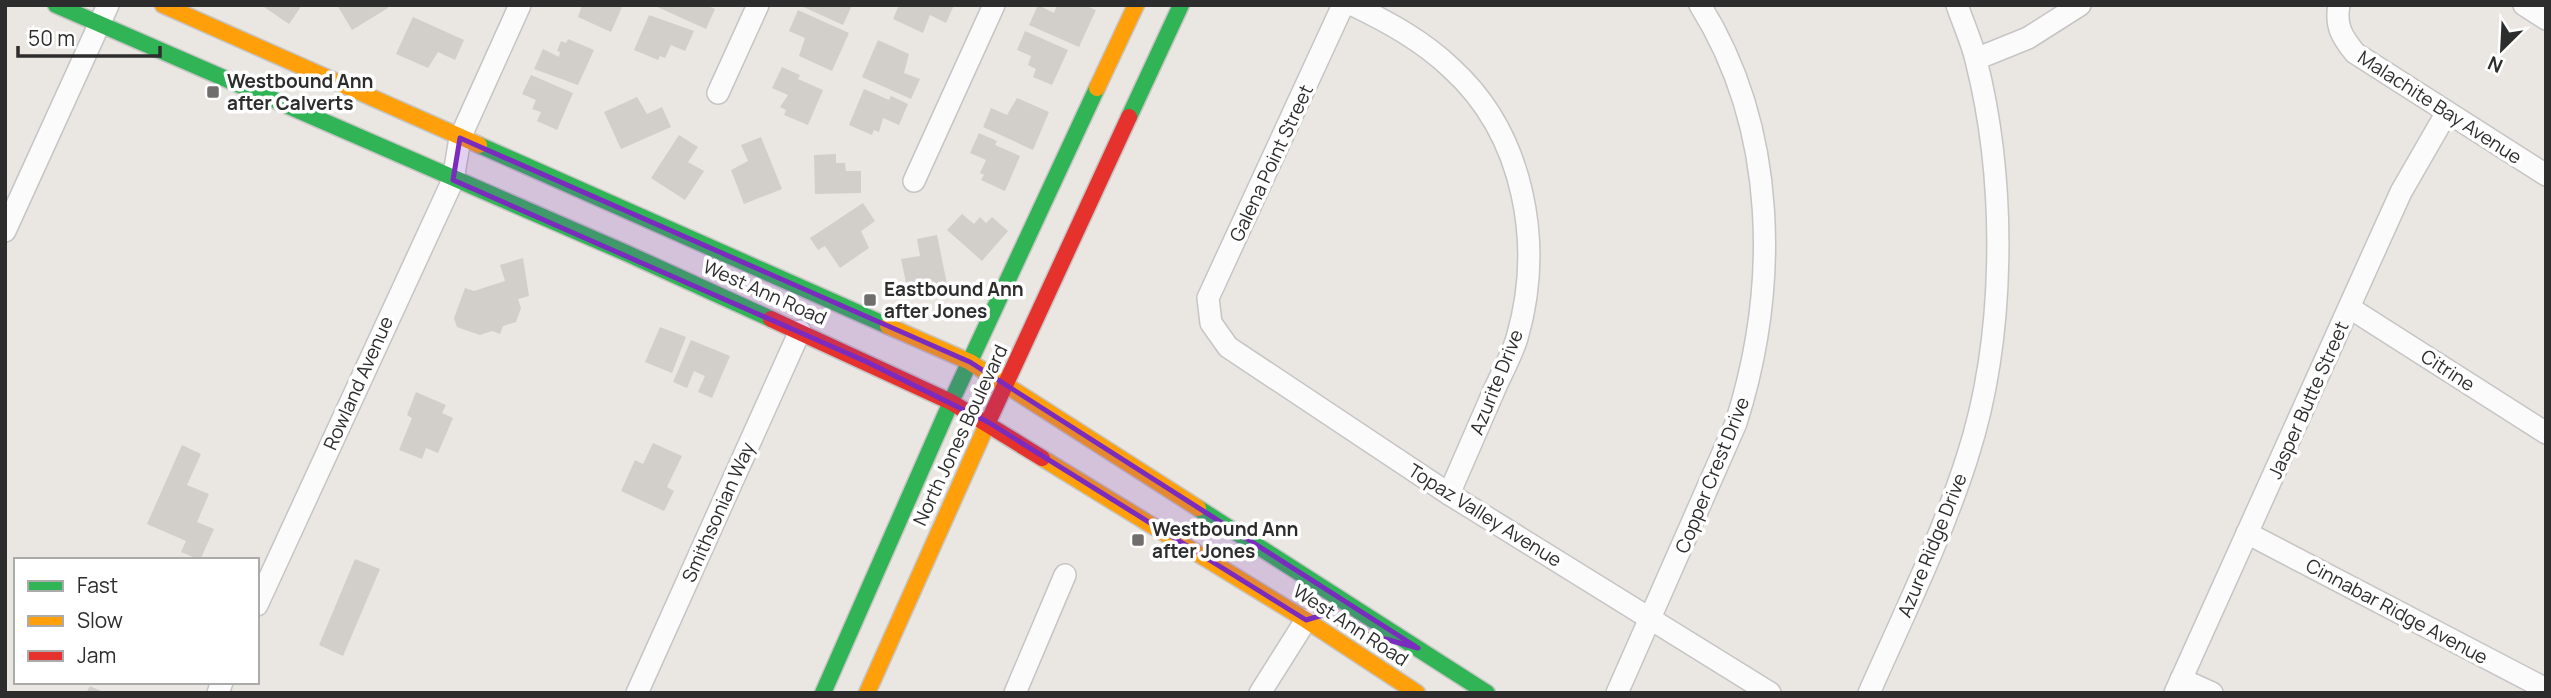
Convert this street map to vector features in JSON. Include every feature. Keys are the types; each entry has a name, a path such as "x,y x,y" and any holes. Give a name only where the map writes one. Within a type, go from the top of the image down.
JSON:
{"main road":[{"name":"West Ann Road","path":"56,5 103,15 455,170 951,402 988,422 1306,620 1418,693"},
{"name":"West Ann Road","path":"163,5 970,362 1488,693"},
{"name":"North Jones Boulevard","path":"823,693 951,402 1136,5"},
{"name":"North Jones Boulevard","path":"867,693 988,422 1181,5"},
{"path":"1306,620 1323,615 1343,624"},
{"path":"1365,634 1418,648"}],"street":[{"name":"Rowland Avenue","path":"259,602 455,170 460,138 520,5"},
{"path":"718,93 758,5"},
{"path":"914,181 994,5"},
{"name":"Galena Point Street","path":"1211,323 1208,298 1343,5"},
{"name":"Azurite Drive","path":"1353,5 1396,27 1451,68 1476,95 1517,172 1528,220 1530,262 1517,338 1449,494"},
{"name":"Copper Crest Drive","path":"1617,693 1736,423 1749,381 1765,296 1763,191 1752,131 1737,81 1700,5"},
{"name":"Azure Ridge Drive","path":"1869,693 1943,528 1968,456 1988,368 1996,293 1997,208 1976,59 1956,5"},
{"path":"1976,59 2028,38 2080,5"},
{"name":"Malachite Bay Avenue","path":"2339,5 2336,19 2340,34 2355,53 2546,175"},
{"path":"2524,5 2546,19"},
{"path":"5,231 103,15"},
{"name":"Jasper Butte Street","path":"2178,686 2402,192 2447,112"},
{"name":"Citrine","path":"2350,308 2546,433"},
{"name":"Topaz Valley Avenue","path":"1211,323 1228,347 1449,494 1770,693"},
{"name":"Smithsonian Way","path":"636,693 800,331"},
{"name":"Cinnabar Ridge Avenue","path":"2247,533 2546,690"},
{"path":"1015,693 1065,575"},
{"path":"1260,693 1306,620"},
{"path":"2178,686 2212,693"}],"highlighted area":[{"path":"460,138 970,362 1418,648 1352,630 1323,615 1306,620 988,422 867,362 453,180"}],"building":[{"path":"261,5 302,5 289,24"},
{"path":"337,5 386,5 388,8 352,30"},
{"path":"582,5 623,5 611,32 578,17"},
{"path":"653,5 706,5 715,9 706,29"},
{"path":"799,5 852,5 843,25"},
{"path":"899,5 954,5 946,23 930,15 923,33 893,19"},
{"path":"1038,5 1054,13 1057,5 1084,5 1096,10 1079,47 1029,25"},
{"path":"798,10 849,33 832,71 799,56 805,38 789,31"},
{"path":"649,15 694,31 685,51 671,45 665,58 660,56 658,60 634,50"},
{"path":"413,17 464,40 455,60 438,52 428,68 396,54"},
{"path":"1025,31 1068,50 1052,85 1033,77 1036,69 1028,65 1031,56 1017,50"},
{"path":"568,39 594,50 578,85 534,69 543,49 559,57 560,52 557,51 561,41 566,43"},
{"path":"878,40 909,54 904,73 920,79 911,99 862,77"},
{"path":"782,67 800,75 798,79 823,90 808,125 784,115 786,110 780,107 788,95 772,88"},
{"path":"531,75 573,93 557,130 537,121 541,112 532,109 536,100 522,94"},
{"path":"864,89 889,100 891,96 908,104 899,125 883,118 879,132 874,130 872,135 849,125"},
{"path":"637,97 647,114 662,107 671,127 621,149 604,112"},
{"path":"1017,98 1049,112 1033,150 983,127 991,108 1007,115"},
{"path":"979,133 997,141 995,145 1020,156 1005,191 981,180 984,175 980,173 986,160 970,153"},
{"path":"679,135 698,147 688,162 704,171 685,200 651,178"},
{"path":"761,137 782,189 744,204 731,170 748,161 741,145"},
{"path":"836,154 836,163 845,163 846,171 861,171 861,193 815,194 814,155"},
{"path":"863,203 875,221 861,231 869,248 840,268 825,246 818,250 810,238"},
{"path":"962,214 974,224 980,217 986,223 992,217 1008,231 982,261 947,230"},
{"path":"937,235 947,284 908,292 901,259 920,256 917,239"},
{"path":"523,258 529,296 518,299 521,308 516,322 503,326 500,334 492,331 480,335 457,327 454,318 465,288 474,291 505,281 500,265"},
{"path":"660,327 686,337 672,373 645,362"},
{"path":"691,340 730,356 712,398 698,392 705,376 694,371 687,388 673,382"},
{"path":"416,392 446,405 442,413 453,418 438,453 426,448 422,459 399,450 412,418 407,415"},
{"path":"653,443 682,456 667,487 674,491 664,511 621,491 635,460 643,464"},
{"path":"182,445 201,454 187,485 209,494 197,522 214,529 201,558 181,552 186,541 147,524"},
{"path":"355,559 380,569 343,656 319,645"},
{"path":"90,686 105,693 86,693"}],"traffic: fast":[{"path":"56,5 626,253 771,319"},
{"path":"1129,117 1181,5"},
{"path":"823,693 951,402 1097,88"},
{"path":"479,145 888,326"},
{"path":"1198,508 1487,693"}],"traffic: slow":[{"path":"163,5 479,145"},
{"path":"1097,88 1136,5"},
{"path":"888,326 970,362 1198,508"},
{"path":"867,693 989,420"},
{"path":"1042,458 1306,620 1417,693"}],"traffic: jam":[{"path":"989,420 1129,117"},
{"path":"771,319 951,402 1042,458"}],"place":[{"name":"Westbound Ann after Calverts","path":"213,92"},
{"name":"Eastbound Ann after Jones","path":"870,300"},
{"name":"Westbound Ann after Jones","path":"1138,540"}]}
